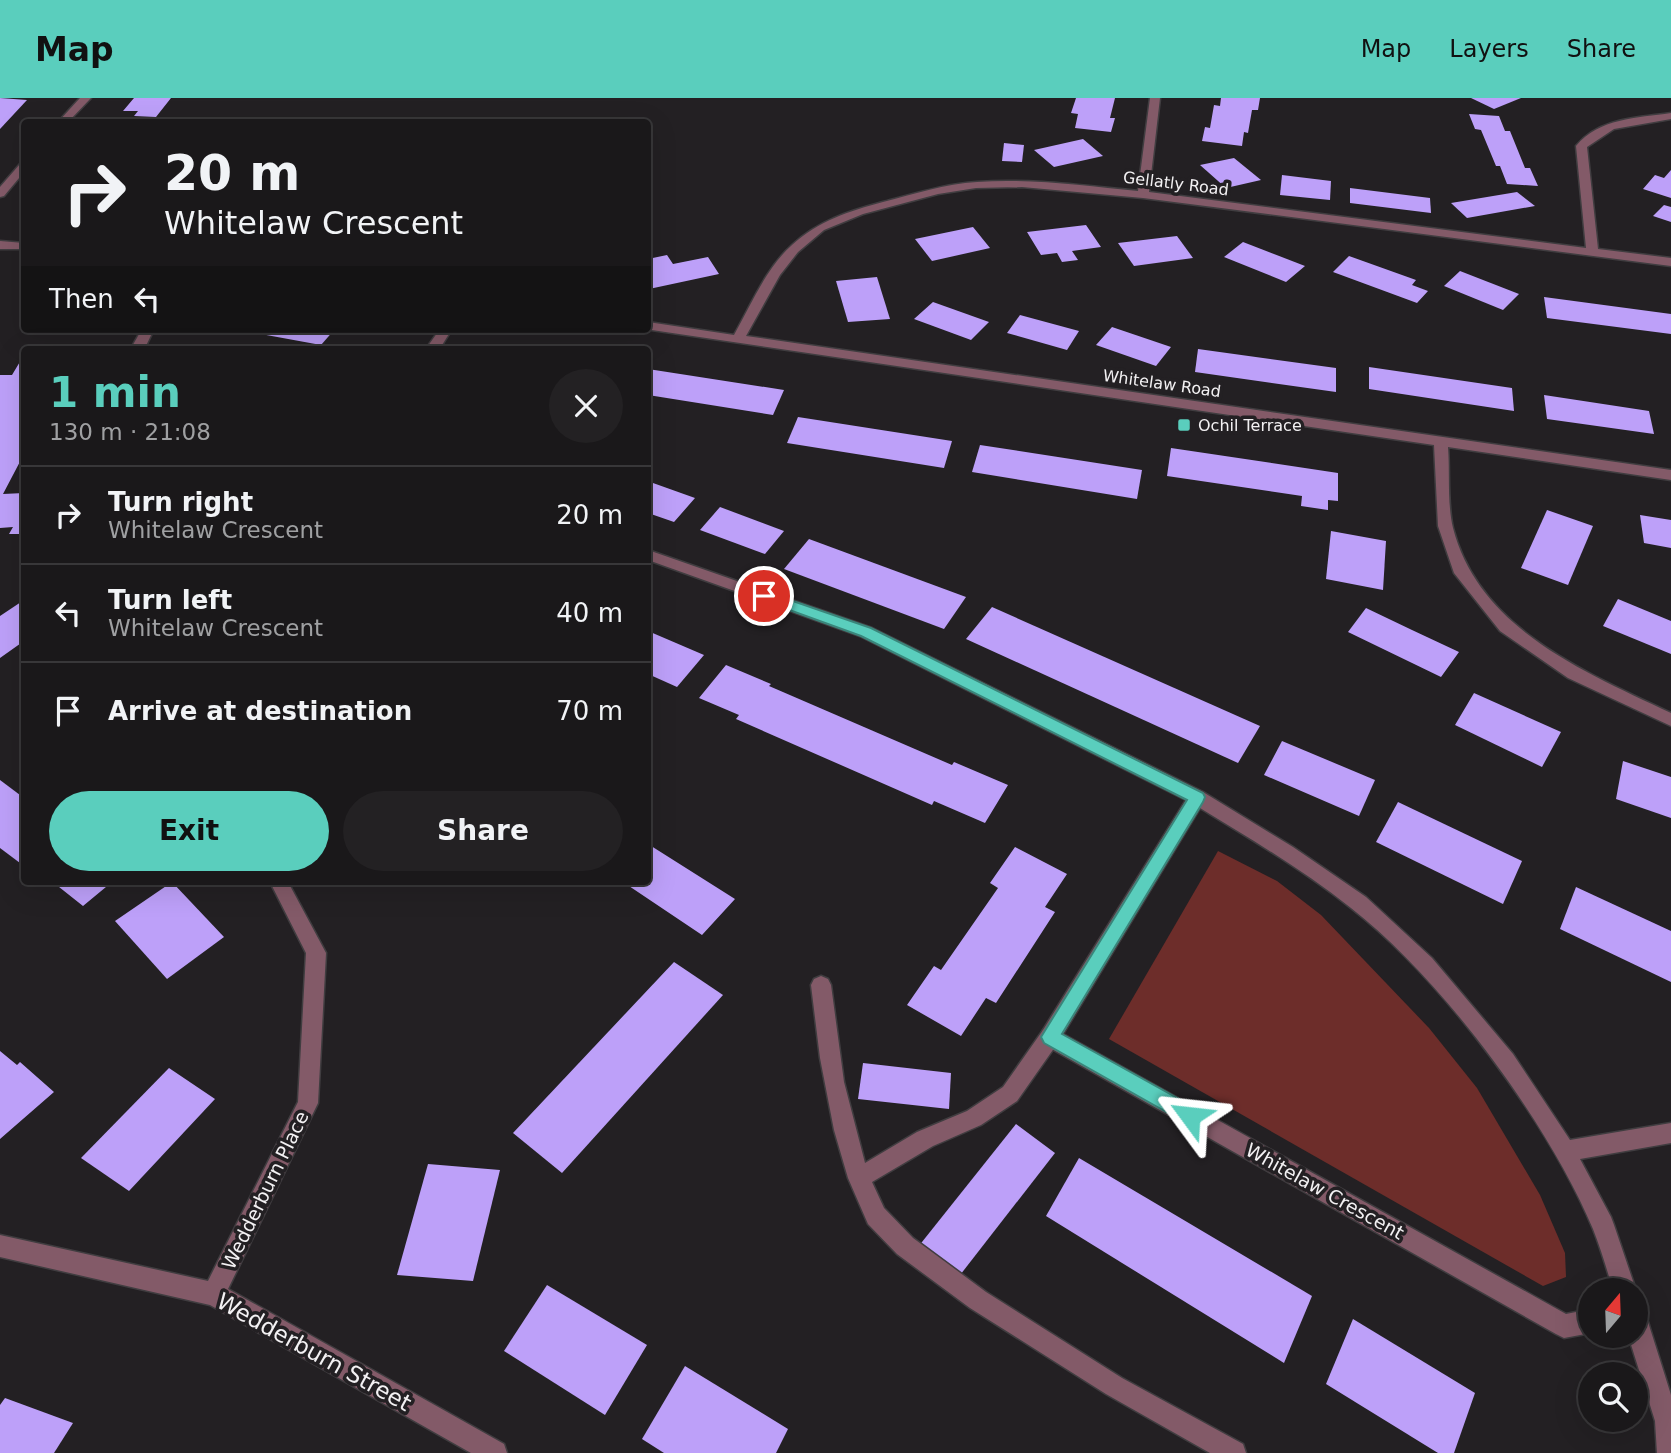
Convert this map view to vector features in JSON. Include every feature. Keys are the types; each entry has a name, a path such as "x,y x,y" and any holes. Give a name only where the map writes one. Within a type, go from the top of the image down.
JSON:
{"street":[{"path":"66,119 86,98"},
{"path":"1143,195 1155,98"},
{"path":"1592,252 1581,146 1589,136 1605,127 1671,116"},
{"path":"0,194 21,170"},
{"name":"Gellatly Road","path":"738,340 774,274 794,249 820,228 859,212 937,191 976,185 1022,184 1143,195 1671,262"},
{"path":"0,244 21,246"},
{"name":"Whitelaw Road","path":"651,326 1671,475"},
{"path":"1441,441 1445,526 1462,573 1506,627 1574,674 1671,720"},
{"path":"651,556 866,632 1197,797 1287,852 1359,903 1425,964 1506,1061 1565,1151 1603,1225 1621,1278"},
{"path":"859,1178 925,1139 974,1118 1010,1094 1050,1037 1197,797"},
{"name":"Wedderburn Place","path":"214,1294 308,1103 316,953 281,885"},
{"path":"821,985 832,1078 843,1133 876,1216 905,1246 968,1293 1114,1387 1234,1453"},
{"name":"Whitelaw Crescent","path":"1050,1037 1564,1326 1578,1323"},
{"path":"1565,1151 1671,1133"},
{"name":"Wedderburn Street","path":"0,1246 214,1294 495,1453"},
{"path":"1644,1348 1667,1421 1670,1453"}],"shaded area":[{"path":"1218,851 1277,881 1321,915 1429,1028 1477,1088 1540,1195 1565,1253 1566,1277 1543,1286 1109,1039"}],"building":[{"path":"0,98 27,100 0,129"},
{"path":"134,98 171,98 156,117 134,116 138,111 123,111"},
{"path":"1076,98 1115,98 1110,118 1115,118 1111,132 1075,128 1078,114 1071,113"},
{"path":"1221,98 1260,98 1258,110 1252,110 1248,133 1244,132 1242,146 1202,141 1205,127 1210,128 1214,105 1220,106"},
{"path":"1471,98 1521,98 1494,109"},
{"path":"1469,114 1499,116 1505,131 1510,131 1525,168 1530,168 1538,186 1507,184 1500,166 1496,166 1481,130 1475,129"},
{"path":"1083,139 1103,156 1054,167 1034,150"},
{"path":"1004,143 1024,145 1022,162 1002,161"},
{"path":"1234,158 1261,180 1226,188 1200,165"},
{"path":"1671,170 1671,198 1643,189 1655,175 1664,178"},
{"path":"1282,175 1331,181 1330,200 1280,195"},
{"path":"1350,188 1430,198 1431,213 1350,203"},
{"path":"1517,192 1535,206 1467,218 1451,203"},
{"path":"1664,205 1671,207 1671,222 1653,216"},
{"path":"1086,225 1101,247 1072,251 1078,260 1062,262 1057,253 1041,255 1027,232"},
{"path":"973,227 990,248 932,261 915,239"},
{"path":"1177,236 1193,258 1134,266 1118,243"},
{"path":"1243,242 1305,266 1286,282 1224,257"},
{"path":"667,255 673,264 708,257 719,274 651,289 651,258"},
{"path":"1349,256 1416,280 1412,285 1428,291 1417,303 1333,272"},
{"path":"1460,271 1519,294 1503,310 1444,286"},
{"path":"877,277 890,319 848,322 836,281"},
{"path":"1544,297 1671,314 1671,334 1547,318"},
{"path":"933,302 989,322 971,340 914,319"},
{"path":"1020,315 1079,331 1067,350 1007,333"},
{"path":"1112,327 1171,347 1156,366 1096,345"},
{"path":"256,333 332,333 321,345"},
{"path":"1198,349 1336,368 1336,392 1195,372"},
{"path":"21,360 21,460 3,494 21,493 21,534 9,534 13,527 0,528 0,375 12,375"},
{"path":"1369,367 1512,388 1514,411 1369,389"},
{"path":"651,369 784,390 773,415 651,395"},
{"path":"1544,395 1649,411 1654,434 1547,419"},
{"path":"798,417 952,441 944,468 787,443"},
{"path":"980,445 1142,470 1137,499 972,472"},
{"path":"1171,448 1338,473 1338,501 1328,500 1328,510 1301,506 1302,496 1167,476"},
{"path":"651,482 695,498 674,522 651,514"},
{"path":"720,507 784,531 765,554 700,530"},
{"path":"1547,510 1593,526 1568,585 1521,568"},
{"path":"1640,515 1671,520 1671,548 1644,543"},
{"path":"1331,531 1386,541 1383,590 1326,579"},
{"path":"809,539 966,597 944,629 784,569"},
{"path":"1618,599 1671,621 1671,654 1603,626"},
{"path":"21,602 21,643 0,658 0,616"},
{"path":"992,607 1260,726 1238,763 966,639"},
{"path":"1366,608 1459,652 1441,677 1348,632"},
{"path":"651,632 704,655 677,687 651,675"},
{"path":"726,665 952,765 954,762 1008,785 985,823 934,801 932,805 736,719 739,715 699,698"},
{"path":"1474,693 1561,732 1542,767 1455,725"},
{"path":"1282,741 1375,780 1359,816 1264,775"},
{"path":"1623,761 1671,777 1671,818 1616,799"},
{"path":"0,780 21,796 21,864 0,848"},
{"path":"1398,802 1522,861 1503,904 1376,842"},
{"path":"651,846 735,899 702,935 627,885 651,885"},
{"path":"1015,847 1067,874 1045,907 1055,912 996,1003 986,998 961,1036 907,1005 934,966 941,970 998,888 990,883"},
{"path":"57,885 108,885 83,906"},
{"path":"168,885 175,885 224,937 167,979 115,921"},
{"path":"1576,887 1671,931 1671,982 1560,929"},
{"path":"674,962 723,995 562,1173 513,1133"},
{"path":"0,1051 17,1065 20,1062 54,1092 0,1139"},
{"path":"863,1063 951,1073 949,1109 858,1099"},
{"path":"169,1068 215,1099 129,1191 81,1158"},
{"path":"1016,1124 1055,1153 957,1279 918,1247"},
{"path":"1079,1158 1312,1296 1284,1363 1046,1216"},
{"path":"428,1164 500,1170 473,1281 397,1275"},
{"path":"547,1285 647,1345 605,1415 504,1351"},
{"path":"1353,1319 1475,1393 1454,1453 1438,1453 1326,1384"},
{"path":"685,1366 788,1429 776,1453 664,1453 642,1439"},
{"path":"5,1398 73,1423 54,1453 0,1453 0,1405"}],"place":[{"name":"Ochil Terrace","path":"1184,425"}],"route":[{"path":"764,596 866,632 1197,797 1050,1037 1190,1116"}]}
